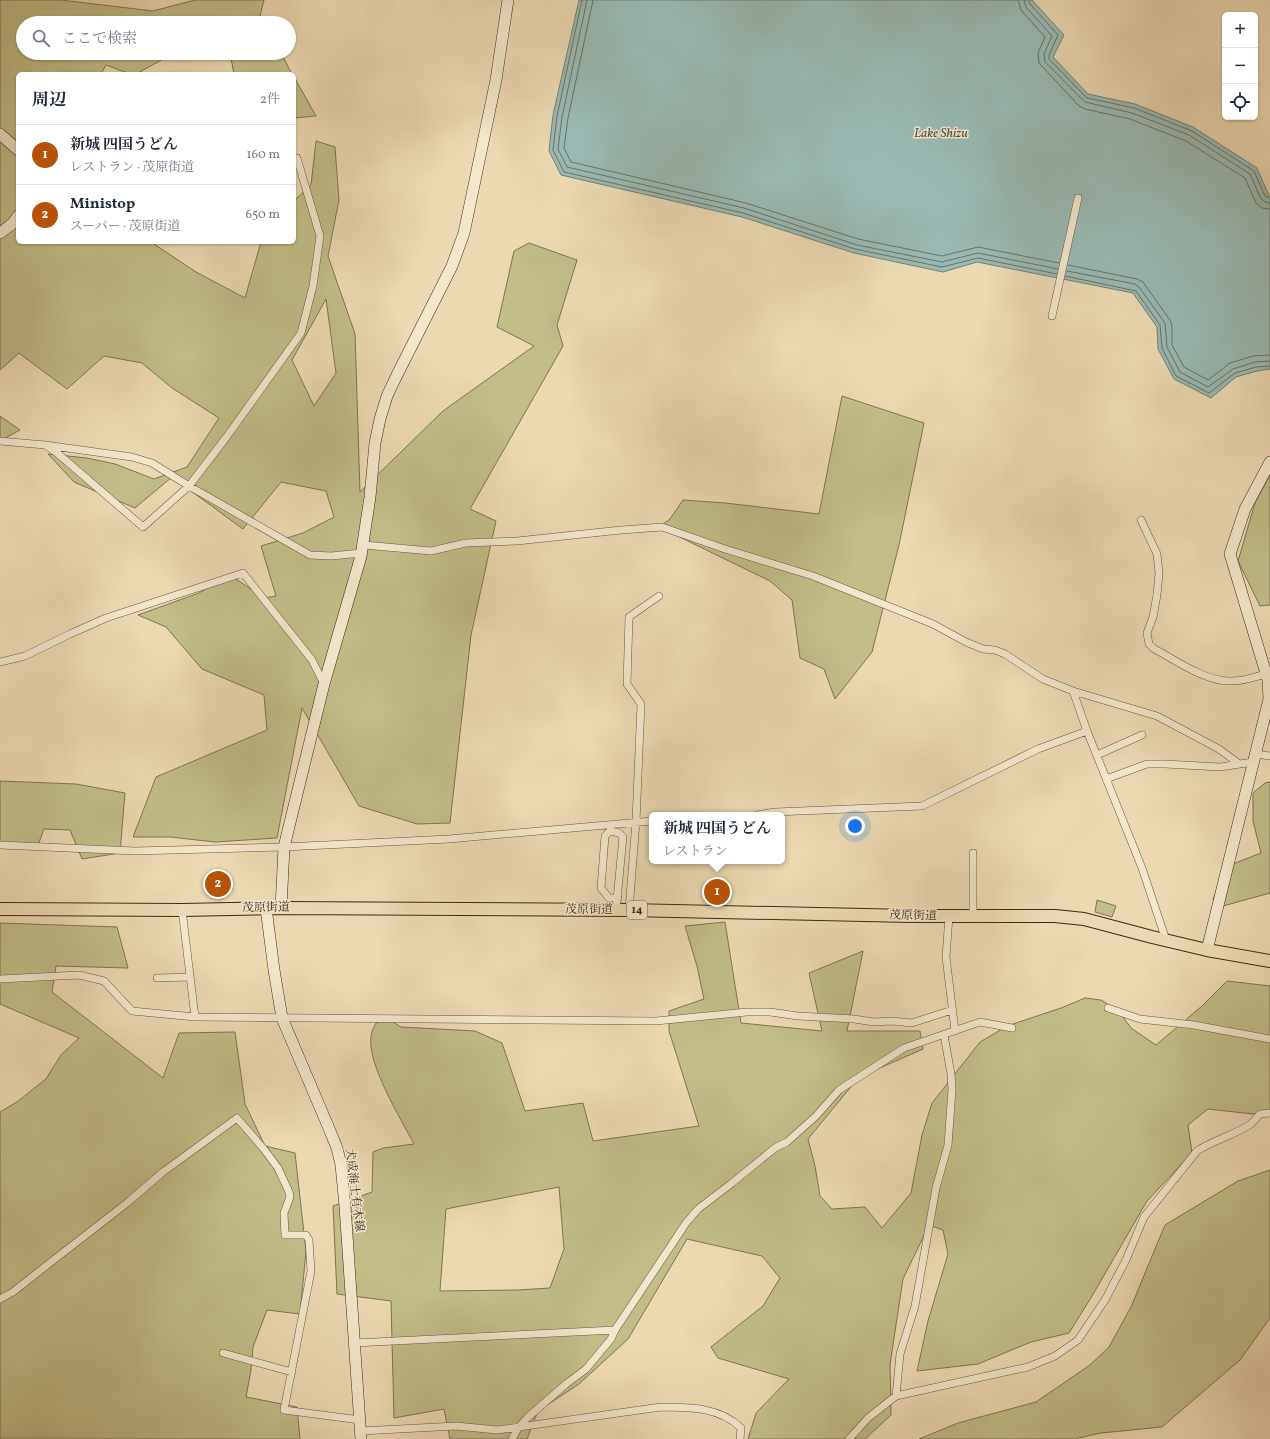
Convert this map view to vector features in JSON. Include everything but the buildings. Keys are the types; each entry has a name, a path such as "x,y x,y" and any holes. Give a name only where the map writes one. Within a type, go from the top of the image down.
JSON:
{"main road":[{"name":"茂原街道","path":"0,909 182,910 617,904 629,910 949,916 1055,916 1084,919 1207,950 1270,960"}],"street":[{"path":"282,908 284,847 324,684 363,549 375,443 380,419 387,396 452,266 464,233 496,80 508,0"},
{"path":"0,134 16,148"},
{"path":"45,445 56,452 143,527 189,486 228,435 301,333 312,286 320,236 297,158"},
{"path":"1053,312 1078,198"},
{"path":"0,232 12,224 16,219"},
{"path":"0,441 132,456 152,463 189,486 310,555 331,556 363,549 431,551 466,543 517,541 662,527 725,549 812,576 933,624 972,645 983,649 995,650 1005,654 1043,679 1073,691 1157,716 1219,749 1238,763"},
{"path":"1207,950 1269,699 1268,678 1230,554 1245,509 1270,462"},
{"path":"1141,520 1157,554 1159,574 1153,617 1147,633 1149,644 1153,648 1209,678 1229,682 1268,678"},
{"path":"0,662 25,656 106,618 243,573 312,660 324,684"},
{"path":"629,910 636,821 641,704 627,684 629,617 659,596"},
{"path":"1073,691 1087,731 1142,868 1166,940"},
{"path":"775,812 922,806 1038,750 1087,731"},
{"path":"1097,755 1142,735"},
{"path":"1106,779 1147,764 1220,767 1254,758 1270,756"},
{"path":"0,845 135,851 284,847 449,839 649,821"},
{"path":"610,831 619,833 623,837 617,904 609,898 601,888 605,836 610,831"},
{"path":"973,853 973,916"},
{"name":"犬成海士有木線","path":"266,908 282,1018 337,1148 341,1165 361,1430"},
{"path":"182,910 195,1017"},
{"path":"949,916 946,957 956,1031"},
{"path":"0,979 79,975 104,981 132,1011 195,1017 656,1021 747,1012 762,1012 798,1016 854,1019 874,1022 892,1021 912,1024 952,1010"},
{"path":"157,978 190,977"},
{"path":"1108,1008 1140,1019 1194,1025 1270,1039"},
{"path":"512,1439 519,1427 566,1384 586,1369 611,1339 615,1330 686,1224 698,1209 775,1148 787,1142 816,1116 840,1090 904,1048 944,1036 980,1022 1012,1028"},
{"path":"896,1396 900,1354 915,1306 936,1188 948,1145 952,1090 951,1074 944,1036"},
{"path":"849,1439 868,1418 896,1396 1028,1367 1055,1356 1074,1344 1105,1300 1126,1260 1144,1217 1197,1151 1207,1144 1252,1123 1260,1114 1270,1113"},
{"path":"0,1299 13,1292 127,1203 163,1172 237,1118 278,1168 289,1192 290,1197 284,1213 285,1235 306,1235 309,1240 311,1271 284,1410 361,1430 456,1426 497,1430 661,1407 688,1407 699,1408 722,1415 735,1422 741,1428 740,1439"},
{"path":"354,1343 615,1330"},
{"path":"223,1353 292,1372"}],"shaded area":[{"path":"0,0 61,0 153,11 195,0 264,0 260,16 16,16 16,60 161,60 140,72 125,72 106,65 102,72 16,72 16,244 154,244 196,272 245,298 260,244 296,244 296,199 311,185 316,141 335,147 339,200 328,256 355,334 360,492 443,411 534,346 497,327 514,251 529,243 577,260 557,325 563,346 470,509 496,521 471,635 450,823 417,824 359,806 302,708 277,838 215,842 170,837 133,837 156,777 267,730 264,695 202,669 166,627 138,615 199,593 230,575 264,598 276,596 261,546 303,533 334,517 326,491 281,482 243,529 172,477 135,508 74,482 48,454 87,458 115,464 154,479 187,467 219,418 172,388 142,363 104,356 67,389 19,353 0,370","holes":["326,299 336,373 314,406 292,360"]},
{"path":"231,60 285,60 291,72 234,72"},
{"path":"296,81 316,116 296,118"},
{"path":"842,396 924,423 899,545 872,652 835,699 824,669 800,658 792,600 770,581 659,527 670,519 683,500 725,503 819,514"},
{"path":"0,416 20,430 0,441"},
{"path":"1270,475 1270,605 1260,606 1238,561 1255,503"},
{"path":"0,781 76,784 125,793 120,853 82,859 70,830 44,829 38,845 0,844"},
{"path":"1270,782 1270,893 1223,906 1213,900 1225,867 1261,853 1253,821 1253,793 1265,783"},
{"path":"1097,900 1116,906 1112,917 1095,912"},
{"path":"725,922 741,1023 822,1031 809,973 863,951 847,1031 920,1031 923,1049 859,1077 808,1139 815,1166 820,1196 832,1209 865,1207 882,1228 911,1193 922,1135 932,1103 980,1042 1007,1026 1061,1008 1085,998 1101,1000 1119,1011 1131,1028 1156,1045 1202,1006 1227,981 1270,986 1270,1112 1253,1114 1208,1109 1188,1125 1192,1153 1147,1201 1069,1333 1031,1342 978,1364 917,1371 928,1321 948,1254 943,1230 929,1225 903,1279 890,1364 891,1415 865,1439 748,1439 756,1413 789,1379 718,1358 711,1347 763,1306 780,1278 762,1256 687,1239 628,1339 579,1384 538,1411 527,1439 450,1439 444,1409 394,1418 391,1301 337,1294 333,1206 372,1192 373,1152 383,1148 414,1144 386,1091 374,1062 371,1048 371,1037 376,1023 388,1019 401,1027 475,1031 502,1043 525,1111 583,1103 593,1141 699,1126 669,1031 669,1011 704,999 697,966 685,926","holes":["559,1187 564,1249 550,1288 440,1291 446,1209"]},
{"path":"0,923 117,927 128,968 56,966 52,992 163,1078 179,1033 235,1032 245,1104 265,1146 295,1153 306,1251 300,1314 267,1310 253,1347 251,1370 246,1397 297,1407 300,1439 0,1439 0,1112 17,1102 46,1079 61,1055 79,1038 0,1004"},
{"path":"1270,1170 1270,1318 1240,1360 1162,1427 1101,1433 1074,1439 919,1439 958,1423 1036,1402 1090,1365 1109,1347 1131,1307 1165,1225 1238,1181"}],"water":[{"name":"Lake Shizu","path":"579,0 1032,0 1064,35 1053,57 1088,94 1135,104 1193,127 1257,168 1270,198 1270,369 1236,377 1211,398 1174,379 1158,349 1157,327 1133,293 977,262 943,272 854,253 742,217 561,175 549,151 553,115"}],"place":[{"name":"Ministop","path":"218,884"},
{"name":"新城 四国うどん","path":"717,892"}]}
